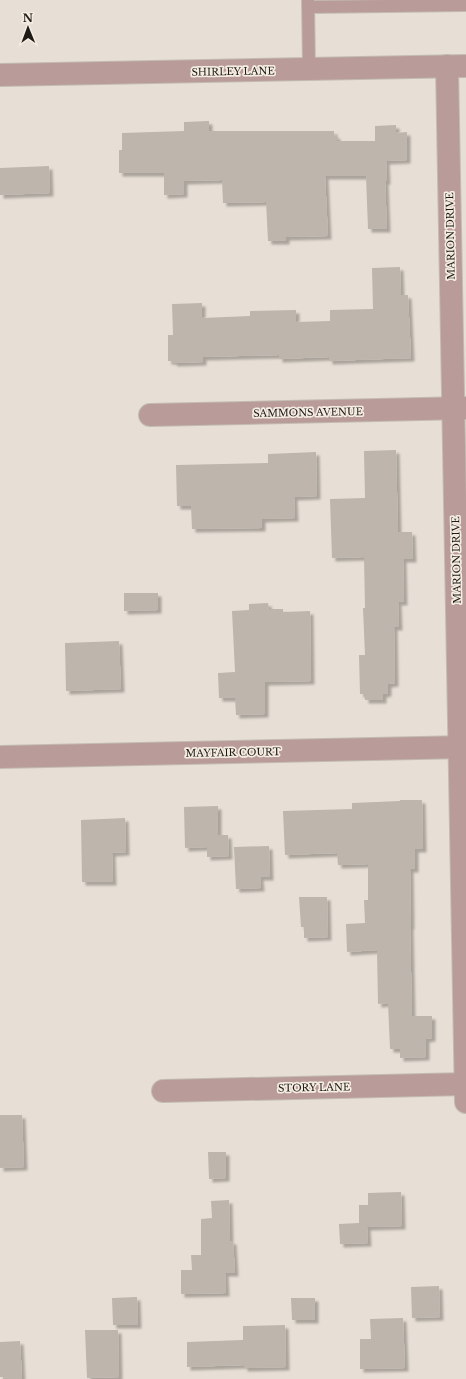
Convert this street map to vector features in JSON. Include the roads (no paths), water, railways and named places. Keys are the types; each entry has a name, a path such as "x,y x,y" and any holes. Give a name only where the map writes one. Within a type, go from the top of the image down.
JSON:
{"street":[{"name":"SHIRLEY LANE","path":"0,75 456,66"},
{"name":"MARION DRIVE","path":"456,66 466,1102"},
{"name":"SAMMONS AVENUE","path":"150,415 460,408"},
{"name":"MAYFAIR COURT","path":"0,757 463,747"},
{"name":"STORY LANE","path":"163,1091 466,1084"}],"lane":[{"path":"309,69 308,3 438,3 466,5"}]}
